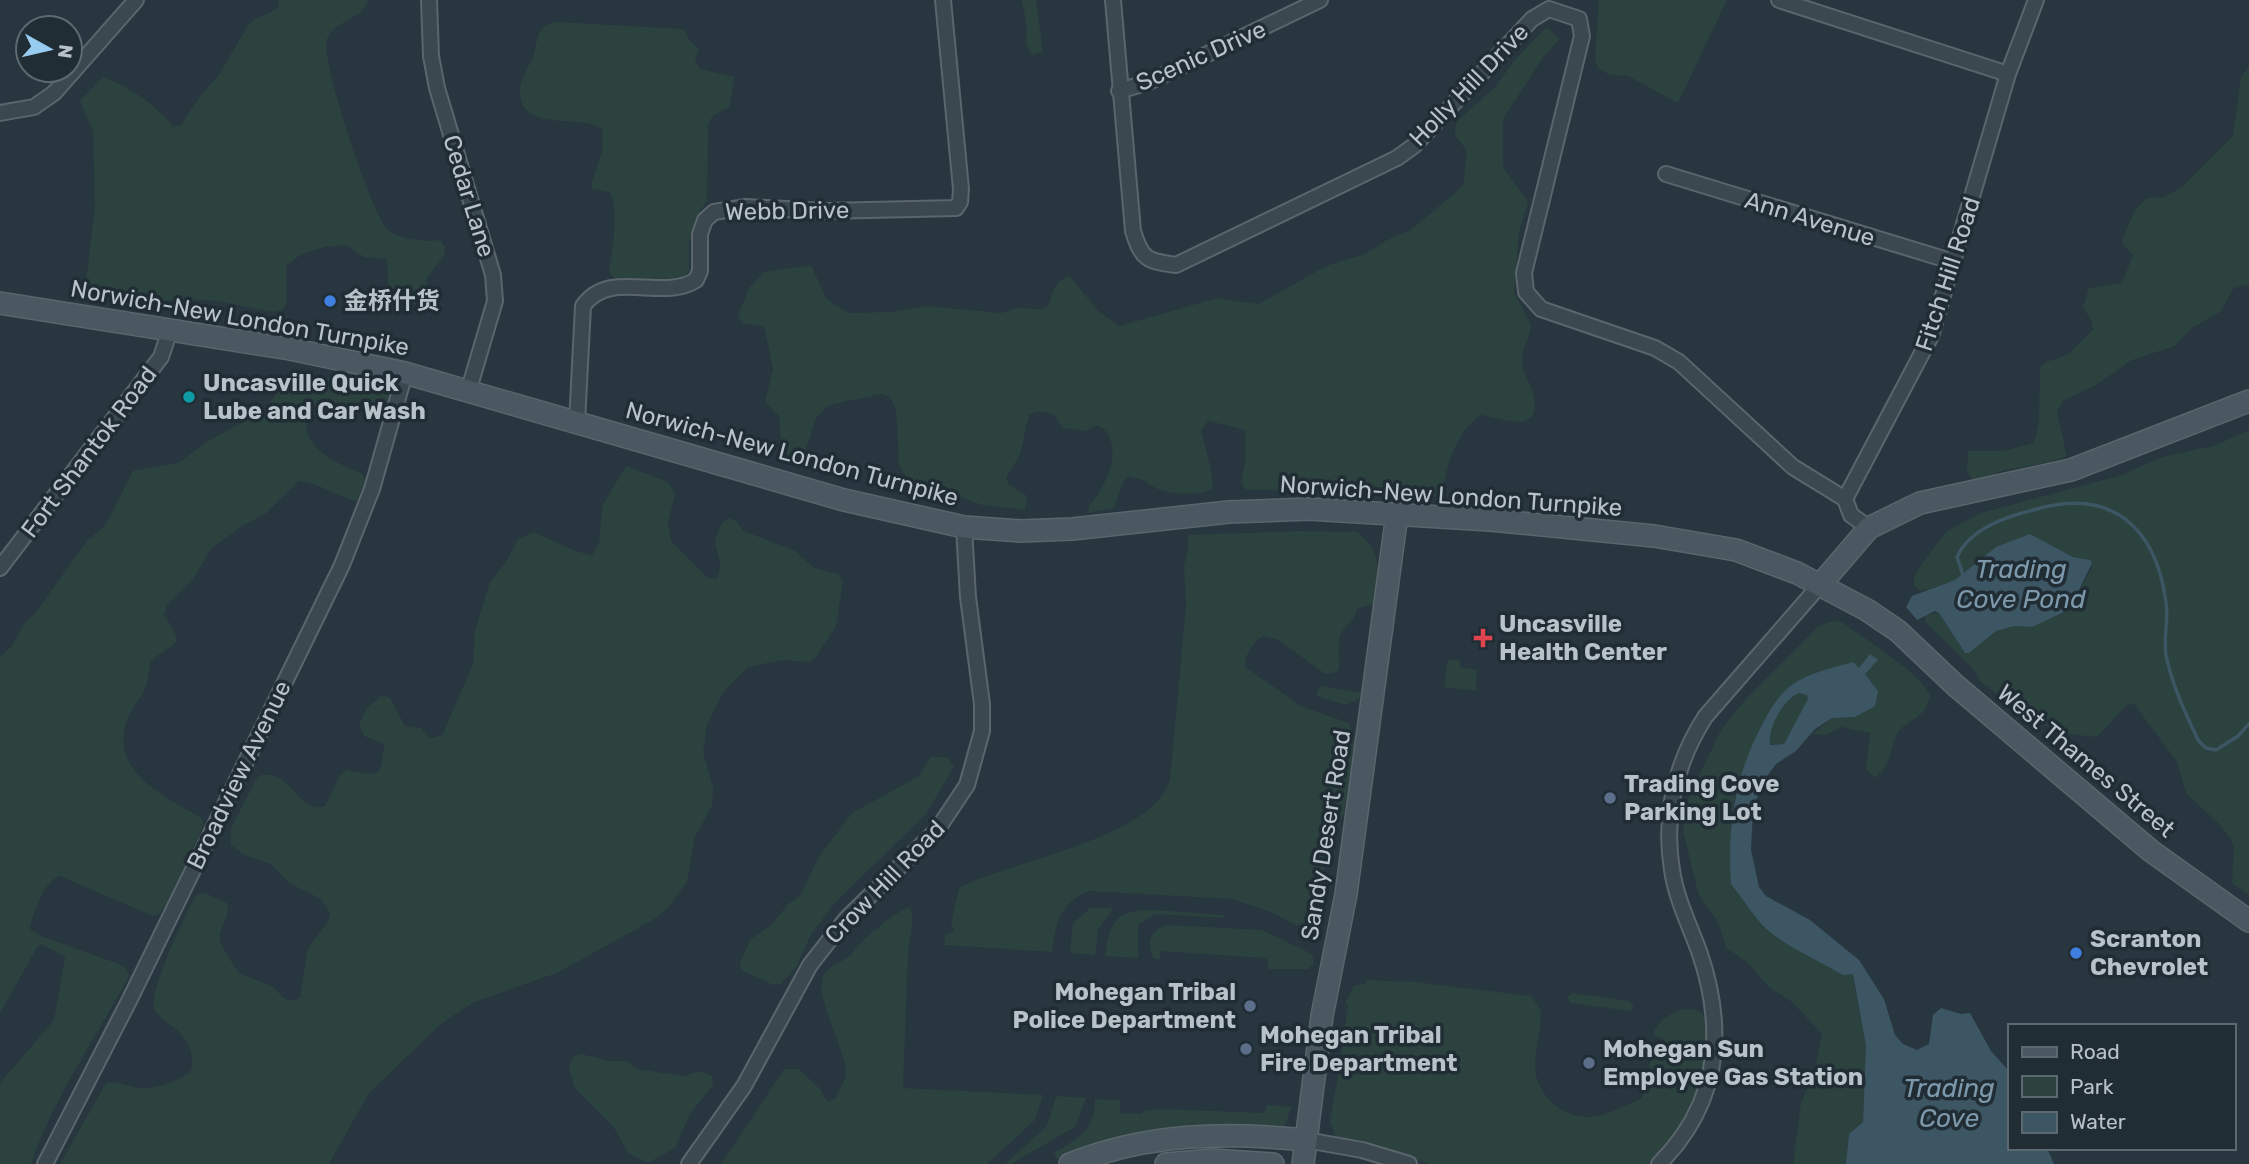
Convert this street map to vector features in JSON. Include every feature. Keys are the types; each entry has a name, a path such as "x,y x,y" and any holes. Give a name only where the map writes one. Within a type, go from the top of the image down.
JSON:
{"main road":[{"name":"Norwich-New London Turnpike","path":"0,303 290,349 405,373 469,389 576,423 855,503 964,527 1021,531 1229,512 1309,509 1397,514 1697,542 1763,559 1821,585 1867,610 1898,631"},
{"path":"1821,585 1869,528 1920,503 1945,495 2071,470 2249,401"},
{"name":"Sandy Desert Road","path":"1303,1164 1322,1016 1346,894 1397,514"},
{"name":"West Thames Street","path":"1898,631 1955,685 2151,851 2249,921"},
{"path":"1070,1164 1136,1143 1183,1136 1238,1135 1306,1140"},
{"path":"1166,1164 1213,1160 1273,1164"}],"street":[{"path":"0,113 34,107 54,93 136,0"},
{"name":"Cedar Lane","path":"429,0 431,55 437,88 493,275 495,302 469,389"},
{"name":"Webb Drive","path":"576,423 583,306 590,296 604,289 675,288 696,280 700,271 700,234 705,220 714,212 746,207 824,211 956,208 960,202 943,0"},
{"name":"Holly Hill Drive","path":"1113,0 1133,231 1140,253 1152,262 1176,265 1406,151 1439,120 1532,19 1549,9 1579,19 1582,36 1524,272 1526,292 1541,309 1655,348 1679,362 1793,467 1845,499"},
{"name":"Scenic Drive","path":"1119,91 1149,82 1320,0"},
{"path":"1779,0 2008,74"},
{"name":"Fitch Hill Road","path":"1845,499 1920,360 1954,262 2008,74 2036,0"},
{"name":"Ann Avenue","path":"1666,174 1954,262"},
{"name":"Fort Shantok Road","path":"0,568 161,357 170,330"},
{"name":"Broadview Avenue","path":"45,1164 130,999 342,565 372,489 405,373"},
{"path":"1845,499 1851,515 1869,528"},
{"name":"Crow Hill Road","path":"689,1164 744,1086 810,965 846,919 937,830 967,785 982,731 982,704 968,597 964,527"},
{"path":"1659,1164 1680,1141 1701,1102 1709,1080 1715,1038 1714,1005 1707,978 1672,873 1669,827 1675,782 1691,740 1705,717 1821,585"},
{"path":"1306,1140 1362,1150 1409,1164"}],"green space":[{"path":"279,0 368,0 361,11 336,28 327,39 331,74 349,136 380,218 388,230 399,236 413,240 440,240 445,247 444,256 427,278 426,300 393,312 389,310 387,259 364,257 346,245 325,247 300,255 286,266 287,302 283,310 274,312 215,301 127,300 96,291 86,281 95,206 93,131 80,101 103,77 142,98 173,127 181,125 200,96 218,76 249,24 275,10"},
{"path":"1022,0 1036,0 1043,52 1032,55 1026,44 1027,27"},
{"path":"1599,0 1727,0 1678,103 1628,76 1610,75 1598,68 1595,60"},
{"path":"555,22 684,29 689,40 699,49 695,61 700,69 734,77 730,106 712,117 708,125 707,201 696,217 689,242 689,272 680,279 616,279 609,273 614,231 613,199 609,192 592,189 591,185 602,151 603,130 582,122 543,118 524,107 520,95 523,77 540,32"},
{"path":"1546,27 1560,39 1544,56 1503,119 1503,167 1528,202 1519,232 1514,293 1531,325 1522,362 1535,407 1533,415 1519,422 1481,415 1472,422 1454,450 1438,497 1354,489 1246,490 1241,483 1245,463 1245,432 1208,421 1201,431 1213,488 1189,494 1168,492 1129,476 1123,482 1114,508 1088,513 1089,505 1102,487 1111,464 1111,441 1106,432 1097,425 1085,431 1063,428 1053,414 1036,411 1029,415 1020,455 1006,477 1009,485 1027,496 1025,510 982,505 939,489 912,487 899,465 896,409 890,397 882,394 829,405 816,418 803,459 789,459 782,455 779,416 765,402 773,369 765,330 763,326 742,323 738,315 749,288 764,272 811,265 826,298 848,313 891,312 927,306 1001,313 1017,308 1042,309 1049,305 1058,283 1070,276 1098,311 1119,326 1217,298 1259,304 1326,266 1365,254 1387,240 1411,230 1463,186 1467,151 1455,135 1456,122 1496,86 1513,62"},
{"path":"2249,67 2249,285 2234,288 2220,312 2192,328 2175,346 2132,360 2096,385 2063,401 2057,412 2067,456 2001,471 1981,481 1972,478 1967,472 1968,451 2002,451 2034,443 2039,422 2040,367 2046,362 2067,355 2093,330 2092,322 2083,307 2089,288 2122,283 2133,255 2123,245 2123,237 2135,210 2147,198 2164,197 2182,187 2233,136 2241,77"},
{"path":"295,370 390,391 388,412 384,415 336,407 307,418 310,439 316,447 334,460 363,474 366,482 356,501 299,481 265,514 242,526 212,548 193,579 167,605 164,615 175,634 175,644 150,663 145,689 130,713 124,732 124,749 130,764 140,777 169,799 200,817 204,824 167,904 158,915 150,915 60,876 44,891 30,929 41,936 119,964 126,968 129,976 63,1091 31,1164 0,1164 0,1083 54,1020 65,957 42,944 38,946 0,1013 0,657 12,646 24,624 36,612 86,542 106,524 133,471 178,463 205,443 263,411"},
{"path":"2249,430 2249,895 2232,883 2234,848 2231,839 2186,793 2177,762 2134,704 2127,705 2097,737 2058,733 1981,682 1972,668 1925,622 1926,615 1939,613 1965,653 1969,653 1996,631 2014,626 2032,627 2047,617 2065,613 2092,568 2090,560 2073,557 2030,534 1955,581 1921,591 1914,586 1914,577 1947,531 1981,513 2122,475 2162,457 2216,445"},
{"path":"626,466 668,482 675,493 668,523 671,541 708,578 716,579 719,573 715,540 721,524 728,518 736,521 744,531 795,551 814,568 839,574 843,582 836,626 816,657 809,662 783,660 748,667 723,692 707,725 703,752 713,787 712,806 695,837 687,882 667,909 653,920 557,973 474,1002 442,1023 369,1093 329,1164 60,1164 106,1083 153,1087 176,1080 192,1069 192,1055 188,1044 176,1029 157,1013 154,998 170,950 197,894 205,893 227,903 227,915 220,940 240,973 269,985 286,999 300,998 308,948 328,922 330,913 321,899 289,883 271,864 246,856 231,845 231,828 255,781 261,775 281,779 308,804 316,807 325,806 340,775 347,770 377,772 382,763 384,744 364,736 359,725 366,709 382,695 390,698 405,726 421,728 430,738 442,735 473,664 475,630 490,582 506,562 518,539 534,532 575,551 592,555 599,544 602,506"},
{"path":"1357,532 1372,548 1377,564 1374,604 1357,608 1355,616 1342,633 1337,672 1325,674 1279,640 1263,636 1250,649 1245,662 1245,667 1303,707 1349,723 1355,739 1344,813 1326,860 1314,920 1297,926 1271,912 1232,899 1088,891 1065,908 1055,932 1052,952 944,945 945,935 954,931 951,923 959,888 1109,833 1136,818 1158,800 1170,780 1186,605 1184,565 1188,551 1188,535"},
{"path":"1835,620 1891,656 1924,685 1930,695 1921,714 1899,731 1889,760 1875,778 1866,769 1870,733 1841,727 1826,735 1812,734 1832,718 1855,717 1865,674 1877,660 1858,668 1832,669 1788,688 1737,782 1732,813 1731,884 1749,903 1758,920 1855,974 1853,978 1866,1046 1863,1122 1849,1134 1846,1164 1793,1164 1801,1103 1815,1069 1822,1034 1792,1002 1769,987 1748,963 1726,948 1718,922 1698,893 1683,831 1689,796 1721,730 1744,701 1819,626"},
{"path":"1448,659 1460,661 1460,667 1477,670 1476,691 1444,687"},
{"path":"1320,686 1361,693 1359,699 1346,705 1316,696"},
{"path":"1800,693 1807,695 1808,699 1784,744 1769,744 1771,729 1782,707"},
{"path":"931,757 947,757 954,767 926,814 835,903 812,933 796,967 781,984 773,985 741,970 740,963 750,940 772,924 788,904 800,896 818,858 852,813 919,776"},
{"path":"910,907 913,919 908,953 903,1088 1043,1095 1035,1120 987,1164 721,1164 784,1069 799,1069 819,1088 828,1102 836,1098 846,1073 826,1009 821,985 823,976 879,927"},
{"path":"1090,908 1113,908 1098,930 1095,955 1070,953 1073,923"},
{"path":"1154,910 1223,915 1224,918 1155,914 1138,925 1138,958 1105,956 1109,934 1117,920 1131,912"},
{"path":"1167,925 1262,930 1312,954 1314,963 1308,969 1268,969 1268,960 1264,958 1161,951 1160,959 1154,959 1150,948 1151,939 1156,930"},
{"path":"1366,980 1416,982 1531,996 1541,1010 1535,1064 1539,1085 1552,1102 1570,1114 1591,1117 1642,1098 1651,1057 1661,1058 1664,1039 1655,1036 1654,1031 1665,1018 1681,1010 1697,1010 1708,1024 1710,1040 1703,1078 1685,1119 1651,1164 1430,1164 1335,1136 1330,1121 1341,1059 1355,1064 1359,1059 1357,1054 1341,1055 1348,1005 1345,1003 1354,986 1365,984"},
{"path":"1572,993 1630,1001 1634,1008 1629,1011 1571,1003 1567,998"},
{"path":"581,1054 610,1061 627,1061 638,1069 683,1076 700,1071 712,1076 713,1085 690,1114 675,1148 648,1163 628,1153 613,1126 575,1088 569,1069 573,1057"},
{"path":"1056,1096 1086,1098 1075,1127 1011,1164 1005,1164 1047,1126"},
{"path":"1095,1099 1120,1100 1120,1113 1142,1114 1143,1111 1157,1109 1265,1113 1267,1105 1291,1107 1284,1130 1222,1128 1143,1134 1057,1159 1054,1153 1078,1138 1089,1126 1095,1109"}],"water":[{"name":"Trading Cove Pond","path":"2030,534 2073,557 2090,560 2092,563 2077,594 2081,604 2032,627 2014,626 1996,631 1969,653 1965,653 1939,613 1935,611 1917,620 1906,607 1912,596 1955,580 1996,547"},
{"name":"Trading Cove","path":"1870,654 1878,660 1865,674 1878,691 1875,706 1855,717 1832,718 1815,729 1796,751 1776,764 1762,783 1753,811 1751,850 1759,887 1766,896 1810,920 1859,960 1884,999 1895,1035 1903,1044 1917,1050 1929,1044 1933,1015 1941,1008 1961,1014 1970,1013 1991,1051 2008,1070 2008,1150 2048,1150 2054,1164 1846,1164 1849,1134 1863,1122 1866,1046 1853,974 1843,975 1775,936 1758,920 1731,884 1730,842 1735,801 1753,742 1771,709 1795,683 1819,672 1853,662 1859,668","holes":["1799,693 1807,695 1808,699 1784,744 1770,745 1771,730 1782,708"]}],"waterway":[{"path":"1964,578 1957,557 1971,538 1991,525 2026,512 2064,504 2088,504 2109,510 2126,520 2141,535 2161,576 2166,602 2165,648 2169,666 2179,698 2198,740 2206,748 2216,750 2238,736 2249,724"}],"place":[{"name":"金桥什货","path":"330,301"},
{"name":"Uncasville Quick Lube and Car Wash","path":"189,397"},
{"name":"Uncasville Health Center","path":"1483,638"},
{"name":"Trading Cove Parking Lot","path":"1610,798"},
{"name":"Scranton Chevrolet","path":"2076,953"},
{"name":"Mohegan Tribal Police Department","path":"1250,1006"},
{"name":"Mohegan Tribal Fire Department","path":"1246,1049"},
{"name":"Mohegan Sun Employee Gas Station","path":"1589,1063"}]}
